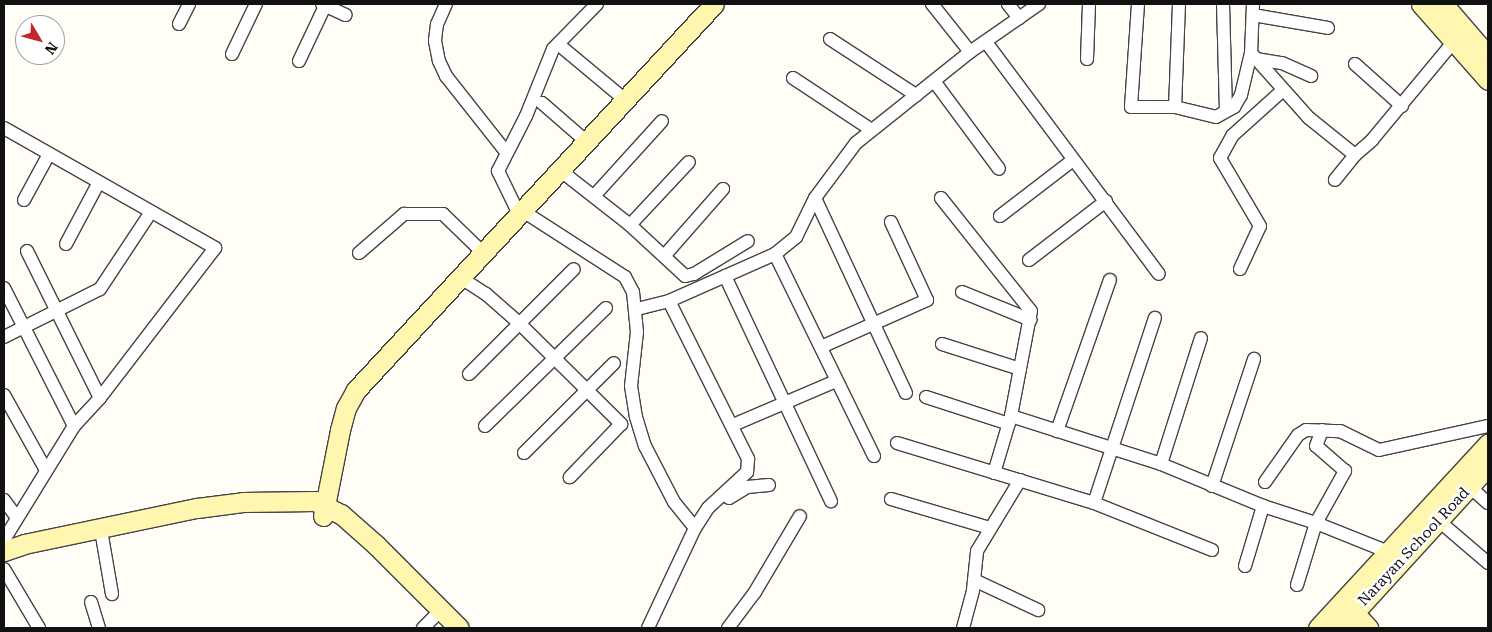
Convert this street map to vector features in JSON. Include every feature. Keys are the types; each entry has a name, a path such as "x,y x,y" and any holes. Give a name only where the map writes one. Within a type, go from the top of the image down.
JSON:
{"street":[{"path":"180,24 189,4"},
{"path":"232,54 256,4"},
{"path":"298,61 324,4 346,15"},
{"path":"446,4 437,24 435,41 439,61 446,76 506,152"},
{"path":"597,4 558,44 540,75 526,116 498,171 519,209 625,277 637,309 631,386 636,417 645,446 674,502 695,528"},
{"path":"320,508 346,408 356,390 461,278 580,136 699,4"},
{"path":"320,508 329,430 336,407 348,385 477,247 561,171 714,4"},
{"path":"932,4 970,52"},
{"path":"1008,4 1019,18"},
{"path":"637,309 669,301 775,254 796,237 815,198 856,143 870,129 970,52 1039,4"},
{"path":"1086,59 1089,4"},
{"path":"1138,4 1130,107 1176,106 1216,117 1234,107 1241,95 1254,56 1253,10 1328,28"},
{"path":"1176,106 1179,4"},
{"path":"1223,4 1226,111"},
{"path":"1421,4 1455,40 1488,80"},
{"path":"1443,4 1488,56"},
{"path":"830,39 916,95"},
{"path":"1335,180 1355,155 1402,106 1455,40"},
{"path":"986,42 1159,274"},
{"path":"558,44 618,94"},
{"path":"1254,56 1282,63 1312,76"},
{"path":"1254,56 1309,118 1355,155"},
{"path":"1354,64 1402,106"},
{"path":"793,78 870,129"},
{"path":"934,81 999,169"},
{"path":"1240,269 1260,226 1220,158 1233,135 1283,90"},
{"path":"542,103 580,136"},
{"path":"594,196 662,121"},
{"path":"4,128 215,248 100,398 74,426 4,540"},
{"path":"24,200 49,154"},
{"path":"1000,216 1073,160"},
{"path":"630,224 689,162"},
{"path":"561,171 630,224 665,255 685,276 694,274 748,240"},
{"path":"66,244 99,182"},
{"path":"665,255 723,189"},
{"path":"815,198 906,393"},
{"path":"941,198 1031,310 1031,320 1010,420 994,472"},
{"path":"1029,260 1106,202"},
{"path":"4,338 100,289 151,212"},
{"path":"359,253 404,214 443,214 477,247"},
{"path":"821,348 927,300 891,222"},
{"path":"27,251 58,310 100,398"},
{"path":"775,254 874,456"},
{"path":"469,374 574,269"},
{"path":"725,276 831,501"},
{"path":"461,278 486,294 519,322 621,424 570,477"},
{"path":"1058,431 1110,280"},
{"path":"4,288 74,426"},
{"path":"962,292 1031,320"},
{"path":"648,628 695,528 708,508 747,472 747,452 669,301"},
{"path":"485,426 606,308"},
{"path":"1094,503 1110,448 1155,318"},
{"path":"1161,464 1201,338"},
{"path":"942,344 1020,369"},
{"path":"1212,486 1254,359"},
{"path":"524,453 614,363"},
{"path":"733,425 836,381"},
{"path":"4,395 46,470"},
{"path":"926,397 1058,431 1161,464 1263,506 1316,523 1386,551"},
{"path":"1265,482 1298,435 1306,430 1340,431 1379,450 1396,449 1488,426"},
{"path":"1297,585 1316,523 1345,471 1316,446 1322,430"},
{"path":"897,443 1094,503 1212,550"},
{"path":"1332,626 1349,607 1386,551 1488,444"},
{"name":"Narayan School Road","path":"1349,607 1392,570 1488,466"},
{"path":"963,628 974,580 977,551 1020,480"},
{"path":"695,528 742,489 756,484 769,485"},
{"path":"1470,487 1488,503"},
{"path":"892,499 990,528"},
{"path":"4,500 17,518"},
{"path":"4,553 24,544 197,508 243,502 320,508 376,545 459,628"},
{"path":"1245,566 1263,506"},
{"path":"4,553 244,510 320,508 370,550 435,624"},
{"path":"728,628 755,592 800,516"},
{"path":"1439,521 1488,564"},
{"path":"102,536 112,594"},
{"path":"1386,551 1392,570"},
{"path":"4,569 39,628"},
{"path":"974,580 1038,610"},
{"path":"91,602 99,628"},
{"path":"1349,607 1368,628"}]}
